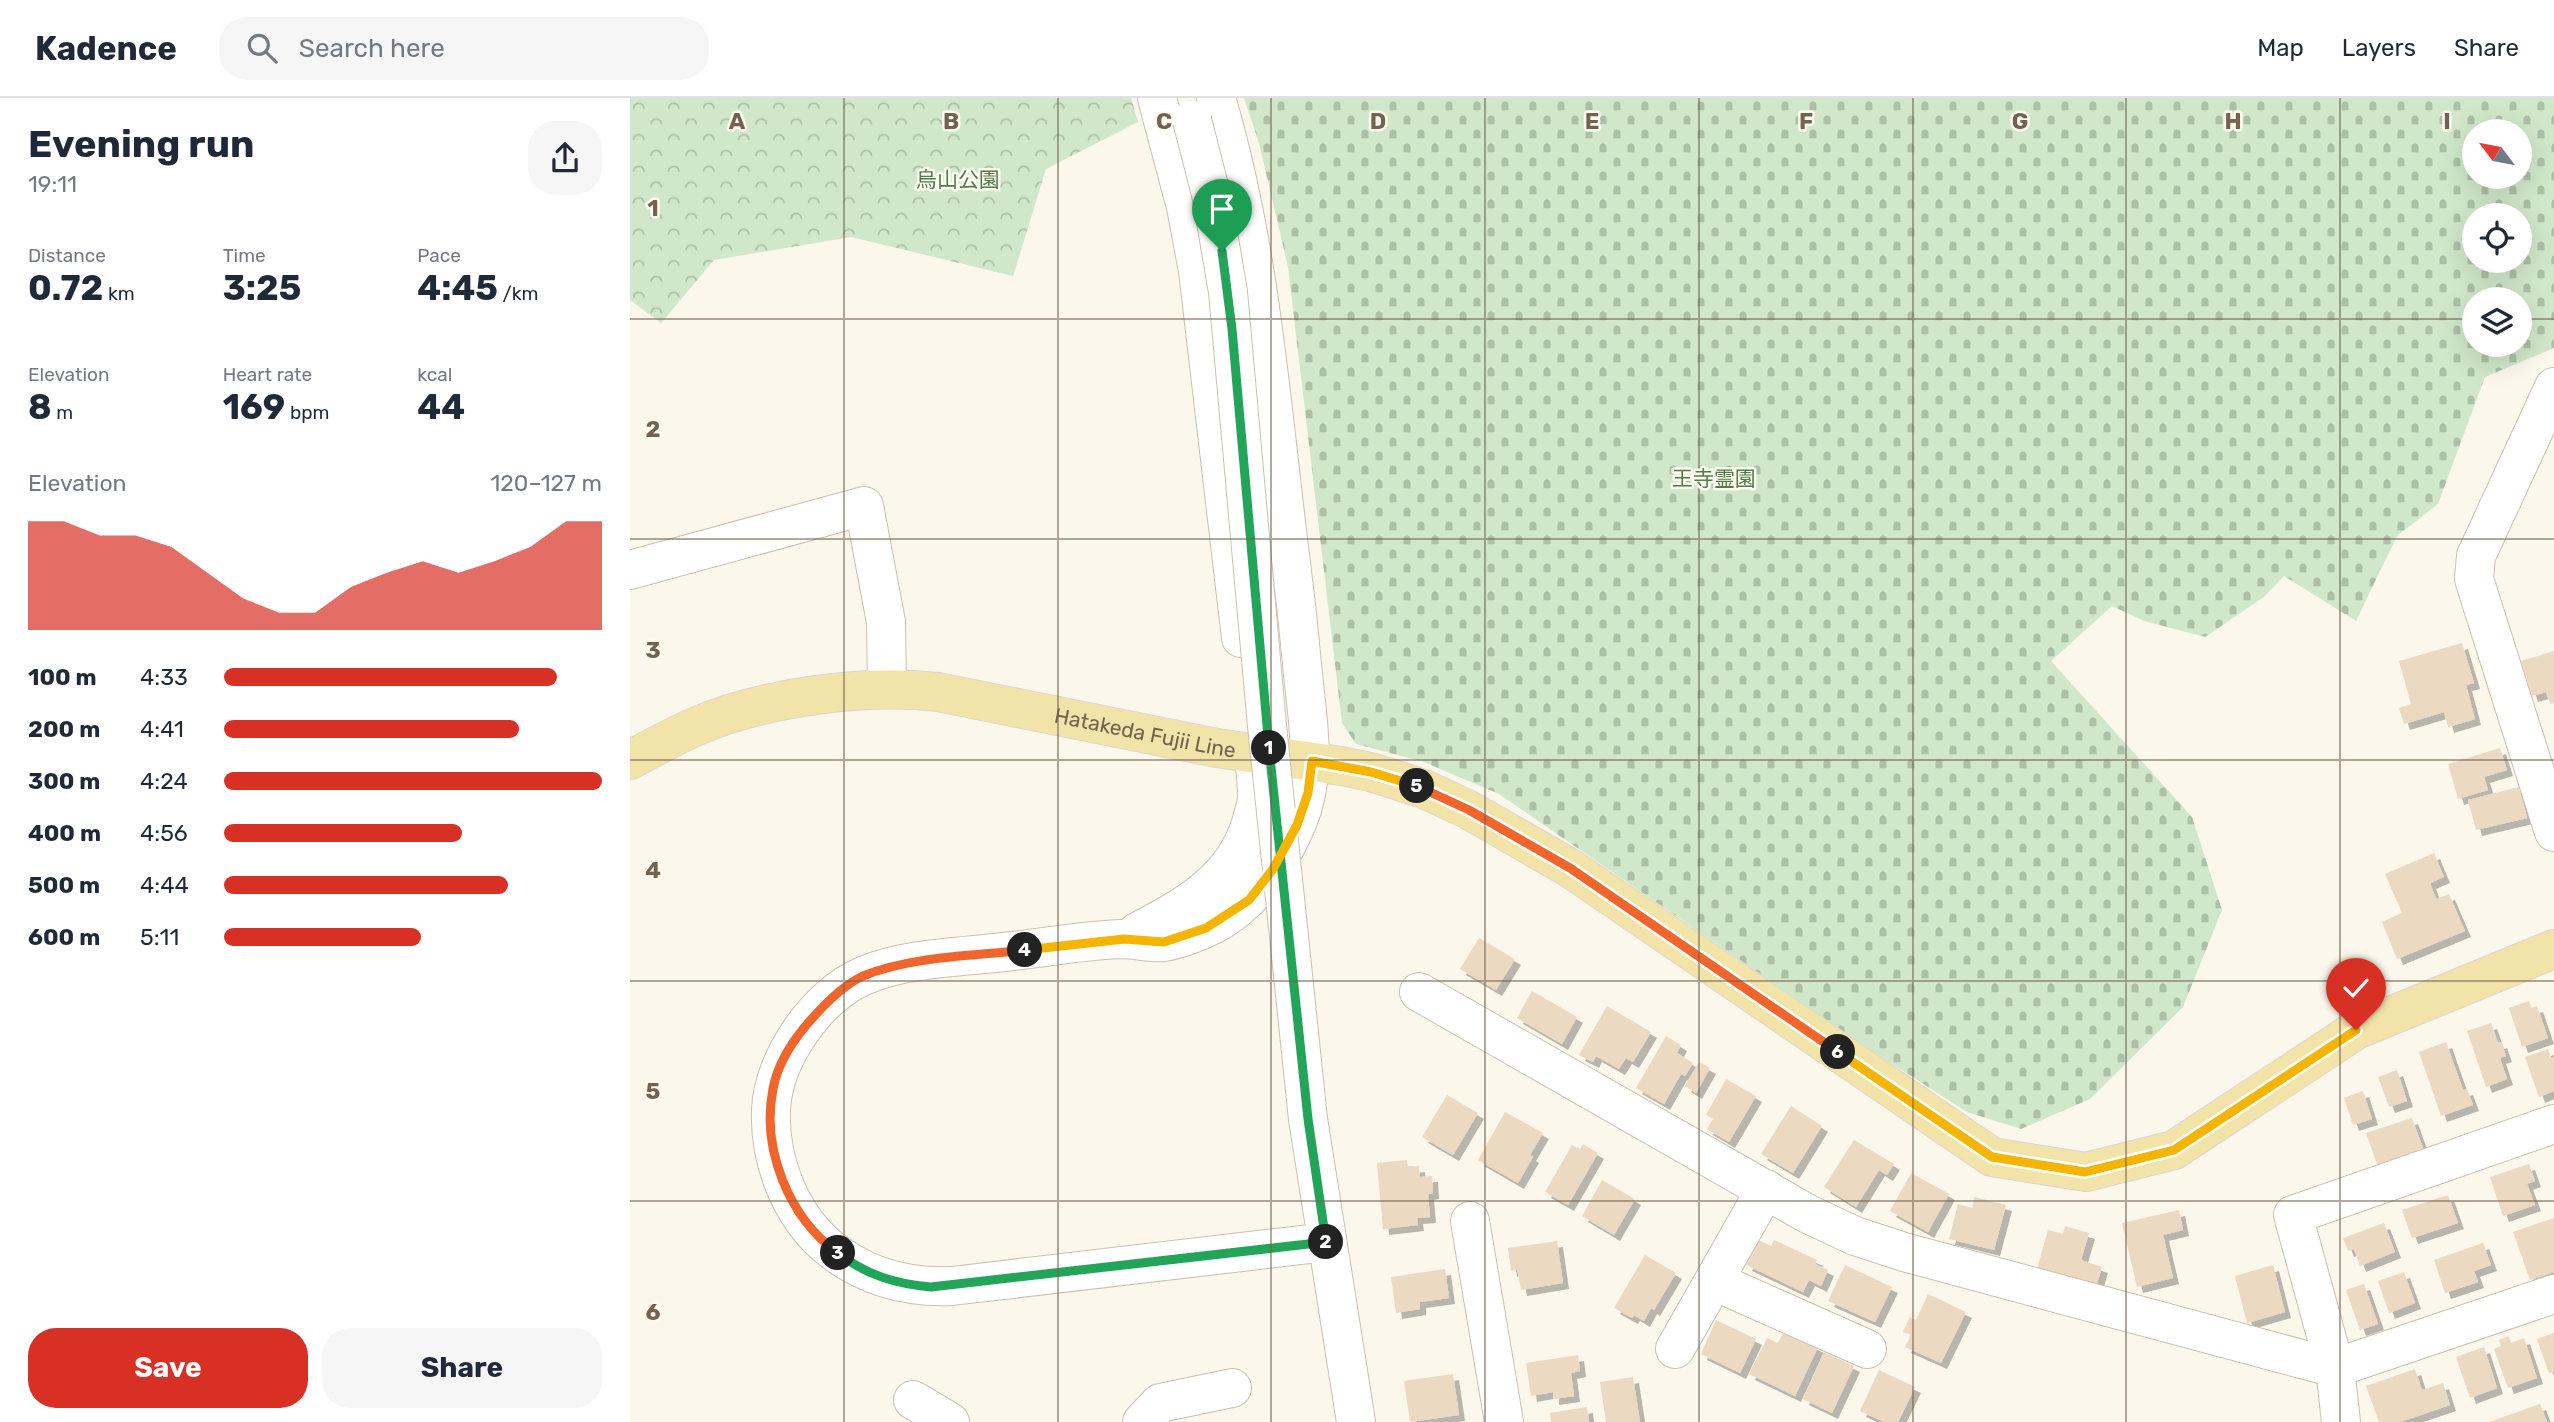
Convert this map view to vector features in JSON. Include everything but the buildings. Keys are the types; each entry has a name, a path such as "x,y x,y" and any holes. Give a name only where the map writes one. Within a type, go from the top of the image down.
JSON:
{"main road":[{"name":"Hatakeda Fujii Line","path":"630,760 697,725 758,706 795,699 887,689 938,692 1254,754 1371,772 1424,789 1469,810 1570,868 1992,1157 2085,1172 2174,1150 2356,1030 2554,949"}],"street":[{"path":"1124,939 1178,911 1207,891 1227,870 1246,839 1257,799 1198,271 1186,207 1157,98"},
{"path":"1198,105 1235,163 1255,260 1296,597 1312,761 1308,793 1297,825 1273,869 1249,900 1206,928 1164,942 1124,939 924,962 863,976 825,1004 791,1045 773,1088 772,1136 776,1159 793,1203 805,1223 827,1245 864,1269 895,1282 931,1287 1327,1242"},
{"path":"1198,105 1228,292 1267,726 1308,1119 1356,1422"},
{"path":"2554,387 2476,556 2474,579 2539,732 2554,832"},
{"path":"630,570 864,506 886,622 887,689"},
{"path":"1419,992 1808,1214 1855,1236 1904,1252 2335,1368 2554,1294"},
{"path":"2341,1422 2335,1368 2293,1214 2554,1124"},
{"path":"1675,1349 1766,1189"},
{"path":"1470,1221 1504,1422"},
{"path":"1714,1281 1867,1349"},
{"path":"1142,1422 1160,1403 1232,1388"},
{"path":"913,1400 950,1422"}],"green space":[{"name":"烏山公園","path":"630,98 1131,98 1138,122 1046,169 1013,276 851,237 714,260 661,323 630,300"},
{"name":"王寺霊園","path":"1244,98 2554,98 2554,348 2485,377 2438,504 2397,536 2356,621 2284,576 2264,597 2205,637 2144,621 2112,606 2051,661 2192,817 2222,910 2183,1007 2090,1099 2021,1129 1967,1112 1872,1051 1499,794 1424,762 1356,744 1342,723 1288,267 1259,143"}],"route":[{"path":"1222,251 1232,329 1267,726 1277,825 1288,923 1308,1119 1327,1242 931,1287 906,1285 885,1279 846,1259 805,1223 785,1184 776,1159 772,1136 773,1088 791,1045 808,1022 825,1004 863,976 893,967 1124,939 1164,942 1206,928 1249,900 1273,869 1297,825 1308,793 1312,761 1371,772 1424,789 1469,810 1570,868 1992,1157 2085,1172 2174,1150 2356,1030"}]}
